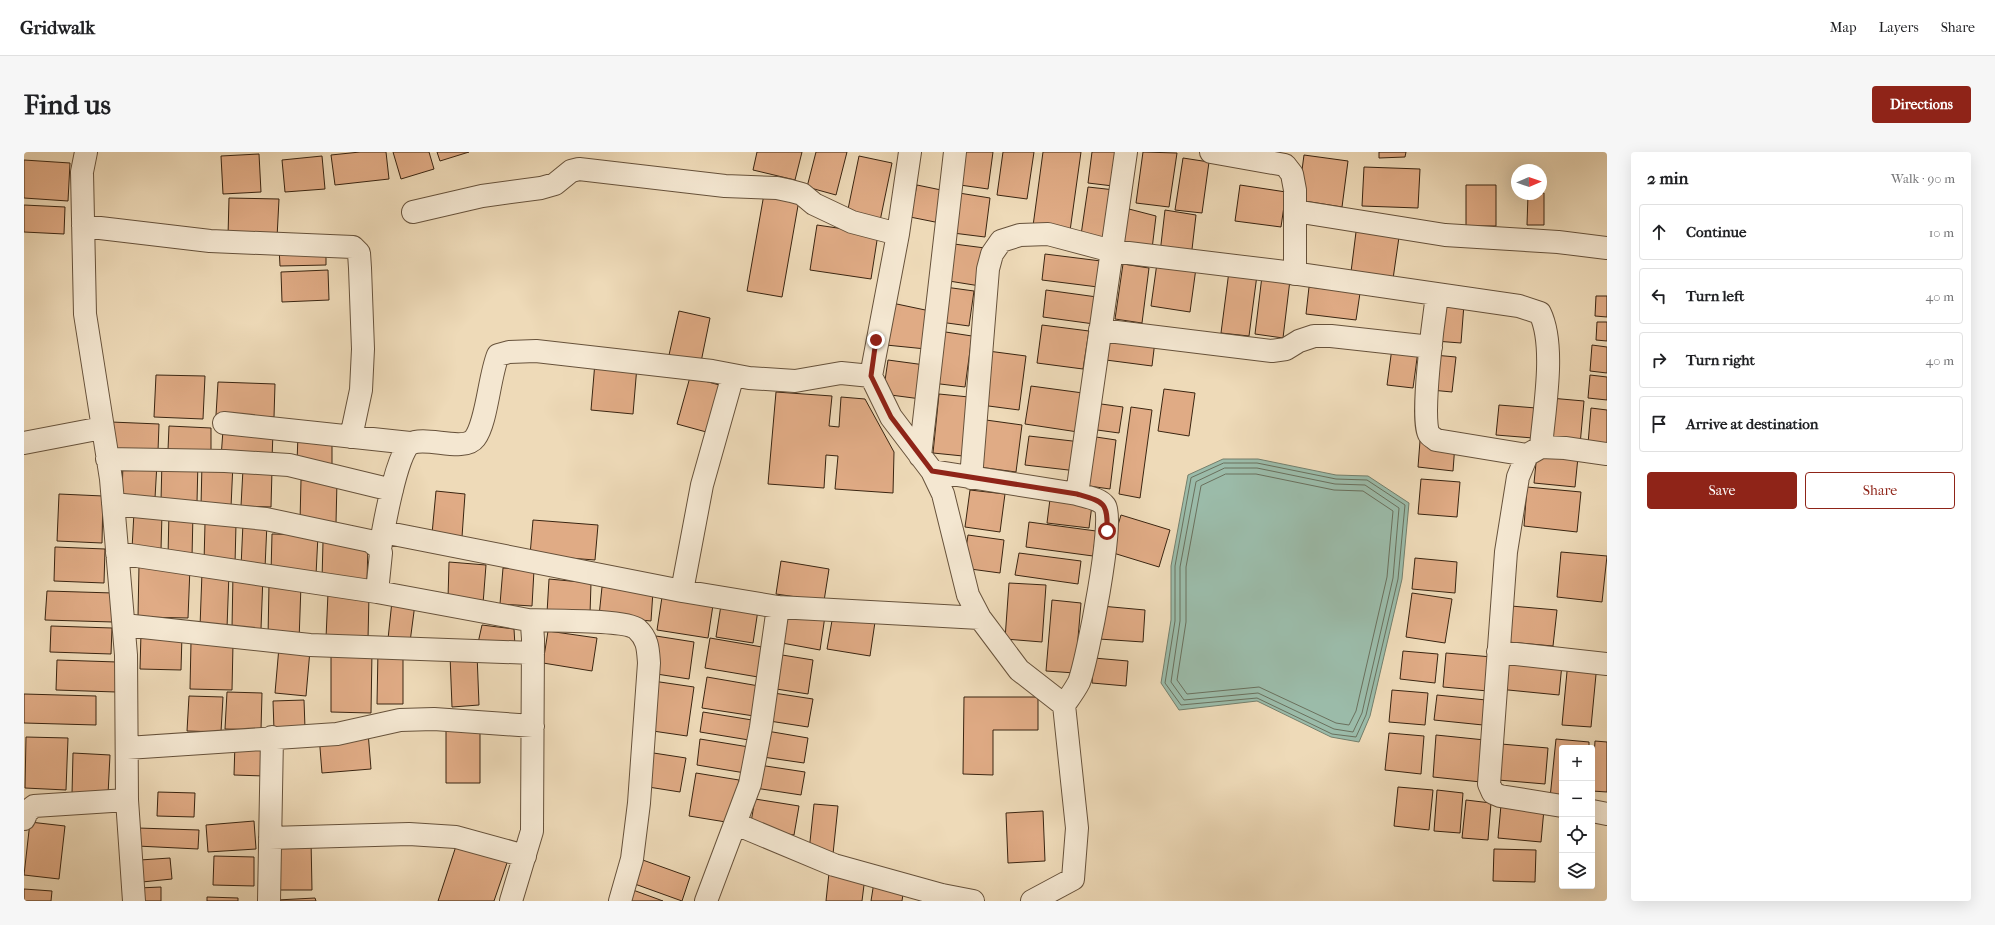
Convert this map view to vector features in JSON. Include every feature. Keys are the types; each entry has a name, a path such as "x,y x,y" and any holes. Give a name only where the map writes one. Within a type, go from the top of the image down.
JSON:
{"street":[{"path":"86,152 82,172 85,314 113,504 124,625 126,654 127,800 134,901"},
{"path":"910,152 898,234 871,376 891,417 926,464 943,494 968,595 980,618 1019,670 1064,705"},
{"path":"926,464 955,152"},
{"path":"1077,494 1126,152"},
{"path":"1211,152 1285,165 1292,174 1295,190 1295,274"},
{"path":"413,212 482,196 541,188 555,184 571,171 579,169 725,186 784,190 802,194 814,204 852,222 898,234"},
{"path":"1295,211 1446,235 1558,242 1607,248"},
{"path":"83,226 210,241 353,247 359,253 363,349 361,390 351,437"},
{"path":"971,478 988,269 992,254 1001,241 1020,235 1048,234 1112,251 1295,274 1519,306 1540,313 1546,324 1549,348 1534,451 1518,476 1506,552 1489,784 1493,793 1500,796 1559,806"},
{"path":"1436,295 1426,422 1429,434 1436,440 1442,441 1534,451 1607,454"},
{"path":"1100,330 1272,351 1286,349 1299,341 1314,336 1331,336 1431,347"},
{"path":"224,423 410,443 468,443 475,438 482,420 498,355 509,352 536,351 733,374 749,378 795,381 841,373 871,376"},
{"path":"682,591 702,485 733,374"},
{"path":"24,443 102,428"},
{"path":"377,592 381,540 392,490 403,451 410,443"},
{"path":"107,459 225,460 289,465 392,490"},
{"path":"926,464 971,478 1077,494 1095,499 1105,506 1108,514 1096,607 1085,656 1079,682 1064,705 1076,828 1073,879 1032,901"},
{"path":"113,504 266,520 370,541 381,540 778,606 980,618"},
{"path":"117,554 377,592 528,620 606,622 636,628 647,640 649,663 639,803 632,859 620,901"},
{"path":"706,901 750,784 761,727 778,606"},
{"path":"511,901 532,831 533,631 532,625 528,620"},
{"path":"124,625 310,644 533,653"},
{"path":"1498,652 1607,664"},
{"path":"127,748 272,737 337,734 400,720 434,719 533,726"},
{"path":"269,901 272,737"},
{"path":"24,818 27,812 34,806 127,800"},
{"path":"1595,812 1607,814"},
{"path":"736,824 834,864 942,896 973,901"},
{"path":"270,838 379,834 432,836 456,838 525,856"}],"water":[{"path":"1223,459 1258,459 1336,475 1368,476 1409,503 1402,579 1370,716 1359,742 1331,737 1257,701 1179,710 1161,683 1171,620 1171,566 1188,475"}],"building":[{"path":"360,152 386,152 389,179 335,185 331,155"},
{"path":"393,152 429,152 434,169 401,179"},
{"path":"437,152 469,152 440,161"},
{"path":"757,152 802,152 795,180 753,170"},
{"path":"816,152 847,152 836,195 807,187"},
{"path":"964,152 993,152 988,189 960,185"},
{"path":"1003,152 1034,152 1027,199 997,195"},
{"path":"1043,152 1081,152 1070,231 1033,226"},
{"path":"1092,152 1118,152 1113,186 1088,183"},
{"path":"1143,152 1177,153 1169,207 1136,203"},
{"path":"1379,152 1406,152 1405,157 1379,158"},
{"path":"259,154 261,192 223,194 221,156"},
{"path":"1304,155 1348,161 1342,207 1298,200"},
{"path":"322,156 325,189 285,192 282,160"},
{"path":"859,156 892,163 880,221 847,214"},
{"path":"1183,158 1209,162 1202,213 1175,210"},
{"path":"24,160 70,163 68,201 24,198"},
{"path":"1364,167 1420,169 1418,208 1362,206"},
{"path":"917,185 946,191 940,223 910,217"},
{"path":"1240,185 1286,192 1281,227 1235,221"},
{"path":"1466,185 1496,185 1496,226 1466,226"},
{"path":"1088,187 1115,190 1108,239 1081,235"},
{"path":"959,193 990,198 985,237 953,233"},
{"path":"764,194 799,200 782,297 747,291"},
{"path":"229,198 279,199 277,238 228,236"},
{"path":"1528,200 1544,200 1544,225 1527,225"},
{"path":"24,205 65,207 64,234 24,232"},
{"path":"1129,209 1156,216 1152,249 1121,245"},
{"path":"1165,210 1196,215 1191,258 1160,253"},
{"path":"1357,224 1400,230 1392,286 1350,280"},
{"path":"817,225 878,234 871,279 810,270"},
{"path":"954,244 985,248 980,286 949,281"},
{"path":"326,246 326,265 280,266 279,247"},
{"path":"1045,254 1101,261 1098,287 1042,280"},
{"path":"1157,263 1196,268 1190,312 1151,306"},
{"path":"1123,264 1149,268 1142,323 1115,319"},
{"path":"328,270 329,300 282,302 281,272"},
{"path":"1229,271 1257,275 1249,336 1221,333"},
{"path":"1262,276 1290,280 1283,338 1255,334"},
{"path":"945,287 974,291 969,326 940,322"},
{"path":"1309,287 1360,293 1356,320 1306,314"},
{"path":"1046,290 1097,297 1094,324 1043,317"},
{"path":"1596,296 1607,296 1607,317 1595,316"},
{"path":"1439,302 1464,304 1461,343 1435,341"},
{"path":"892,303 930,311 926,349 886,345"},
{"path":"679,311 710,318 701,362 669,355"},
{"path":"1597,322 1607,322 1607,341 1596,340"},
{"path":"1042,325 1089,331 1083,369 1037,363"},
{"path":"939,331 972,336 965,387 932,383"},
{"path":"1110,335 1155,341 1152,366 1106,360"},
{"path":"1592,345 1607,347 1607,373 1590,371"},
{"path":"1392,348 1418,351 1413,388 1387,385"},
{"path":"988,351 1026,356 1019,410 981,405"},
{"path":"1434,355 1456,357 1452,392 1431,390"},
{"path":"888,360 925,365 921,399 883,394"},
{"path":"595,362 637,366 633,414 591,410"},
{"path":"156,375 205,376 203,419 154,417"},
{"path":"1590,375 1607,377 1607,400 1588,398"},
{"path":"690,377 723,386 710,433 677,424"},
{"path":"218,382 275,384 274,417 216,415"},
{"path":"1031,386 1083,393 1078,432 1025,424"},
{"path":"1164,389 1195,393 1189,436 1158,431"},
{"path":"776,392 832,396 829,426 839,427 841,397 865,399 894,452 893,493 835,489 838,456 826,455 824,488 768,484"},
{"path":"939,394 969,397 963,456 933,453"},
{"path":"1550,398 1584,401 1580,445 1547,442"},
{"path":"1094,403 1123,407 1119,433 1090,429"},
{"path":"1499,405 1536,408 1533,438 1496,435"},
{"path":"1131,407 1152,410 1140,498 1119,494"},
{"path":"1591,408 1607,410 1607,446 1588,444"},
{"path":"986,420 1022,425 1016,472 979,467"},
{"path":"111,422 159,424 158,451 110,450"},
{"path":"169,426 211,428 211,452 168,450"},
{"path":"223,430 273,432 272,459 221,458"},
{"path":"298,435 332,436 332,464 297,462"},
{"path":"1029,436 1081,442 1077,471 1025,465"},
{"path":"1096,437 1116,440 1110,489 1089,486"},
{"path":"1420,441 1455,444 1453,471 1418,467"},
{"path":"1537,453 1578,457 1575,487 1534,483"},
{"path":"162,460 198,461 197,502 161,501"},
{"path":"123,462 157,463 155,498 122,497"},
{"path":"202,463 233,463 231,507 201,506"},
{"path":"243,469 272,470 271,507 241,506"},
{"path":"1421,479 1460,482 1457,517 1418,514"},
{"path":"301,480 337,481 336,523 300,522"},
{"path":"1527,487 1581,492 1577,532 1524,526"},
{"path":"970,490 1005,494 1000,532 965,527"},
{"path":"436,491 465,494 462,537 432,534"},
{"path":"59,494 103,496 102,543 57,541"},
{"path":"1050,499 1092,505 1089,528 1047,523"},
{"path":"134,512 162,513 161,550 132,549"},
{"path":"169,512 193,513 192,557 168,556"},
{"path":"1121,515 1170,530 1159,567 1110,552"},
{"path":"533,520 598,525 595,560 530,555"},
{"path":"1029,522 1096,531 1093,556 1026,547"},
{"path":"205,523 236,524 235,564 204,563"},
{"path":"243,523 267,523 265,568 241,567"},
{"path":"272,534 318,535 316,575 271,573"},
{"path":"968,535 1004,540 1000,573 963,568"},
{"path":"323,542 368,543 367,582 322,580"},
{"path":"55,547 105,549 104,583 54,581"},
{"path":"1561,552 1607,556 1602,602 1557,597"},
{"path":"1019,553 1081,561 1078,584 1015,575"},
{"path":"1415,558 1457,562 1455,593 1412,589"},
{"path":"781,561 829,569 824,601 776,594"},
{"path":"449,562 486,565 483,604 448,599"},
{"path":"139,565 190,567 188,618 138,617"},
{"path":"503,568 534,570 532,606 500,604"},
{"path":"202,572 229,573 227,628 200,627"},
{"path":"233,574 263,575 261,629 232,628"},
{"path":"549,579 591,583 590,614 547,613"},
{"path":"1009,583 1046,585 1042,642 1005,639"},
{"path":"269,584 301,585 299,641 268,637"},
{"path":"602,587 653,591 651,621 599,616"},
{"path":"47,591 113,593 113,622 45,620"},
{"path":"328,593 369,595 368,639 326,638"},
{"path":"1412,593 1452,599 1445,643 1406,637"},
{"path":"662,597 713,605 708,638 657,630"},
{"path":"1052,600 1081,603 1075,673 1046,671"},
{"path":"392,601 415,604 410,642 388,639"},
{"path":"721,605 758,610 753,643 716,637"},
{"path":"1101,606 1145,610 1143,642 1099,639"},
{"path":"1511,606 1557,610 1553,646 1508,642"},
{"path":"787,611 825,616 820,650 782,643"},
{"path":"833,615 875,622 870,656 827,649"},
{"path":"482,625 514,629 515,646 478,643"},
{"path":"51,626 112,628 111,654 50,652"},
{"path":"548,631 597,638 592,671 543,663"},
{"path":"141,633 182,635 181,670 140,669"},
{"path":"656,636 694,642 689,679 650,673"},
{"path":"710,638 762,647 758,677 705,668"},
{"path":"191,642 233,644 232,690 190,689"},
{"path":"279,647 310,650 306,696 275,693"},
{"path":"331,650 372,651 371,713 331,712"},
{"path":"378,650 403,652 403,704 377,704"},
{"path":"1403,651 1438,654 1435,683 1400,679"},
{"path":"1446,653 1492,657 1488,691 1443,687"},
{"path":"477,654 479,705 452,707 450,655"},
{"path":"776,654 813,660 808,694 770,688"},
{"path":"1094,658 1128,661 1126,686 1092,683"},
{"path":"1501,658 1562,664 1559,695 1498,689"},
{"path":"57,660 117,662 116,692 56,690"},
{"path":"1568,661 1597,664 1591,727 1562,725"},
{"path":"707,677 759,686 754,716 702,708"},
{"path":"653,681 694,687 687,736 646,730"},
{"path":"1392,690 1428,693 1425,725 1389,722"},
{"path":"227,692 262,693 261,730 225,729"},
{"path":"767,692 813,699 808,727 763,720"},
{"path":"24,694 96,696 96,725 24,723"},
{"path":"1437,695 1486,700 1483,725 1434,720"},
{"path":"189,696 223,697 221,732 187,731"},
{"path":"964,697 1038,697 1038,730 993,730 993,775 963,774"},
{"path":"304,700 305,728 274,730 273,701"},
{"path":"703,712 752,720 749,740 700,732"},
{"path":"446,727 480,727 480,783 446,783"},
{"path":"767,731 808,738 804,763 763,757"},
{"path":"368,732 371,769 322,773 319,735"},
{"path":"1389,733 1424,736 1421,774 1385,770"},
{"path":"1436,735 1485,740 1481,782 1433,777"},
{"path":"26,737 68,738 66,790 25,788"},
{"path":"700,739 749,747 745,773 697,765"},
{"path":"1556,739 1589,742 1589,745 1559,745 1559,799 1550,798"},
{"path":"1595,741 1607,742 1607,792 1595,791"},
{"path":"235,743 265,744 264,776 234,775"},
{"path":"1501,744 1548,748 1545,784 1498,780"},
{"path":"647,752 686,758 680,792 642,786"},
{"path":"73,753 110,755 108,795 72,794"},
{"path":"759,765 805,772 801,795 755,788"},
{"path":"696,773 739,780 732,823 689,816"},
{"path":"1398,787 1433,790 1429,830 1394,826"},
{"path":"1437,790 1463,793 1460,833 1434,831"},
{"path":"158,792 195,793 194,817 157,816"},
{"path":"755,799 799,806 794,835 750,828"},
{"path":"1466,800 1491,803 1488,840 1462,838"},
{"path":"814,804 838,806 833,854 809,851"},
{"path":"1501,805 1544,809 1541,842 1498,838"},
{"path":"1043,811 1045,861 1008,863 1006,813"},
{"path":"254,821 256,849 208,852 206,825"},
{"path":"30,822 65,826 59,879 24,875"},
{"path":"138,828 199,830 198,849 137,846"},
{"path":"311,840 312,890 276,890 275,841"},
{"path":"457,843 508,860 494,901 438,901"},
{"path":"1494,849 1536,850 1535,882 1493,881"},
{"path":"214,856 254,857 254,886 213,885"},
{"path":"170,858 172,879 142,882 140,860"},
{"path":"640,859 690,877 682,901 632,883"},
{"path":"829,873 865,877 862,901 826,901"},
{"path":"874,882 904,887 902,901 871,901"},
{"path":"161,887 161,901 138,901 138,888"},
{"path":"24,889 52,891 51,901 24,901"},
{"path":"633,890 663,901 629,901"},
{"path":"207,897 238,898 238,901 207,901"},
{"path":"315,898 316,901 277,901 277,900"}],"route":[{"path":"876,340 871,376 891,417 932,471 1077,494 1095,499 1105,506 1108,514 1107,531"}]}
